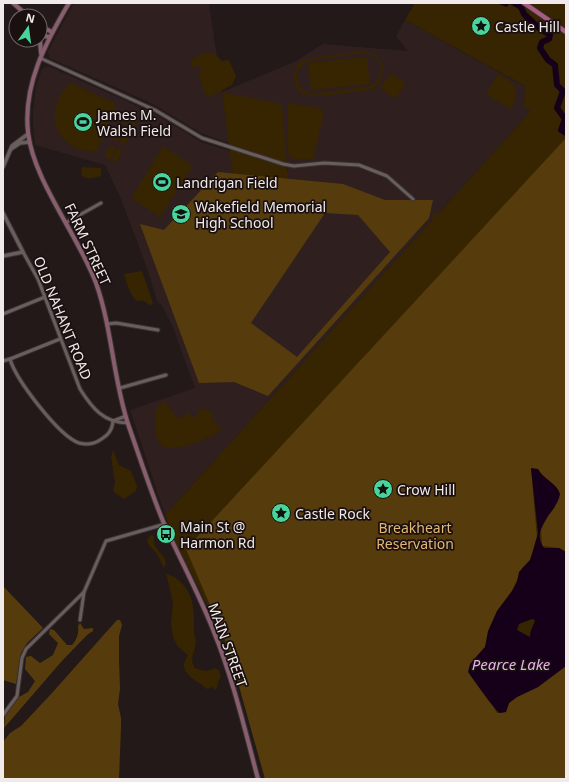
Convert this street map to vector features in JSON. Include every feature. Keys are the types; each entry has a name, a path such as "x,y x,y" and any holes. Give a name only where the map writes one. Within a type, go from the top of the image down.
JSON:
{"main road":[{"name":"FARM STREET","path":"68,3 49,37 40,57 29,97 28,134 39,169 96,283 107,324 128,424 165,524"},
{"path":"524,3 566,32"},
{"path":"48,30 52,32"},
{"path":"40,48 40,57"},
{"name":"MAIN STREET","path":"165,524 215,633 258,779"}],"street":[{"path":"40,57 155,110 206,140 294,166 315,163 342,163 359,165 387,176 413,199"},
{"path":"3,167 9,151 14,144 28,134"},
{"path":"9,151 17,145 30,142"},
{"path":"66,222 101,203"},
{"name":"OLD NAHANT ROAD","path":"3,213 36,273 60,339 84,395 97,412 113,421 128,424"},
{"path":"3,256 24,252"},
{"path":"3,314 45,297"},
{"path":"107,324 116,323 158,330"},
{"path":"3,361 60,339"},
{"path":"10,359 16,374 32,397 76,442 89,444 102,439 111,431 113,421 126,416"},
{"path":"120,388 166,376"},
{"path":"3,715 17,696 22,658 26,649 84,592 106,540 165,524"},
{"path":"80,620 84,592"}],"shaded area":[{"path":"74,3 209,3 222,92 294,62 323,44 408,51 396,36 405,20 544,97 165,515 130,410 195,388 172,325 163,307 157,301 146,265 121,199 105,165 35,145 33,110 36,87 42,69 48,66 151,112 201,142 230,151 235,191 288,171 286,161 222,93 229,143 201,133 153,104 49,58 48,51"}],"green space":[{"name":"Breakheart Reservation","path":"415,3 519,3 566,35 566,779 309,644 229,663 214,619 176,542 165,515 433,219 432,211 437,215 531,111 524,106 525,86 405,20"},
{"path":"529,3 566,3 566,28"},
{"path":"362,51 375,54 383,65 382,78 377,86 365,91 312,96 299,91 295,85 295,71 300,62 305,59","holes":["362,53 374,56 381,66 380,77 375,83 368,87 312,94 302,89 298,83 297,71 306,61"]},
{"path":"214,53 222,61 229,60 236,76 232,85 209,97 205,93 199,80 201,68 199,66 192,67 191,60 202,54"},
{"path":"367,57 370,84 311,90 308,63"},
{"path":"391,73 406,84 395,99 380,88"},
{"path":"498,74 513,84 515,88 516,97 511,109 489,96 487,92"},
{"name":"James M. Walsh Field","path":"71,83 114,103 116,109 96,152 77,148 66,141 60,134 56,125 56,107 64,90"},
{"path":"222,92 282,104 294,255 235,191"},
{"path":"287,103 320,108 324,113 313,159 292,159 288,153"},
{"path":"125,110 131,113 126,124 121,122"},
{"path":"133,114 138,116 133,127 128,125"},
{"path":"118,128 123,130 118,142 113,139"},
{"path":"125,131 130,133 125,145 120,142"},
{"name":"Breakheart Reservation","path":"566,138 566,552 559,548 542,546 541,530 548,515 555,507 555,486 531,468 537,538 530,560 522,568 512,591 497,611 485,647 475,658 475,681 488,697 497,713 506,712 509,703 517,697 538,687 566,666 566,779 265,779 228,647 186,549"},
{"path":"110,145 116,148 111,159 105,157"},
{"name":"Landrigan Field","path":"163,146 193,166 160,217 131,198"},
{"path":"117,148 122,151 117,162 112,160"},
{"path":"82,167 101,168 101,176 91,178 83,177 81,175"},
{"path":"218,172 343,184 385,200 433,200 429,218 268,396 234,382 199,383 140,224 164,230","holes":["325,213 358,215 390,252 297,357 251,323"]},
{"path":"142,271 153,303 150,306 145,302 138,301 134,298 128,288 124,274"},
{"path":"163,402 166,403 176,416 181,419 188,412 192,417 196,416 202,408 211,412 214,422 221,428 219,432 192,444 176,448 163,447 155,435 156,409"},
{"path":"113,450 119,465 131,471 137,486 136,491 124,499 113,490 115,483 111,457"},
{"path":"151,535 154,536 155,546 165,559 166,565 164,568 157,554 148,544 147,539"},
{"path":"166,573 182,583 190,597 193,605 194,633 196,642 192,661 195,668 201,670 208,671 215,668 219,670 221,678 216,690 212,687 207,689 189,675 184,668 184,663 188,655 178,647 173,637 171,624 173,603"},
{"path":"3,586 43,628 27,643 21,653 16,684 3,680"},
{"path":"117,620 120,620 122,625 119,636 120,689 118,704 121,727 119,779 3,779 3,742 10,733 21,726 52,693"},
{"path":"80,623 84,629 93,628 93,631 87,635 61,662 4,728 5,716 19,697 28,692 35,681 25,669 26,657 31,656 40,663 53,655 58,643 49,634 50,629 54,630 67,645 72,645 77,636 78,626"}],"water":[{"path":"496,3 511,3 518,5 525,11 531,21 515,6 509,4 507,7"},
{"name":"Pearce Lake","path":"531,468 538,469 556,487 560,494 555,507 542,527 540,541 544,548 559,548 566,552 566,666 538,687 517,697 509,703 506,712 500,713 489,701 468,672 470,664 485,647 488,631 497,611 512,591 517,582 519,572 530,560 538,533","holes":["532,619 535,620 530,637 517,630 519,624"]}],"waterway":[{"path":"514,3 521,7 524,14 539,28 550,35 549,39 542,42 540,48 548,60 555,65 557,85 563,91 557,108 565,119 561,130 566,133"}],"place":[{"name":"Castle Hill","path":"481,26"},
{"name":"James M. Walsh Field","path":"83,122"},
{"name":"Landrigan Field","path":"162,182"},
{"name":"Wakefield Memorial High School","path":"181,214"},
{"name":"Crow Hill","path":"383,489"},
{"name":"Castle Rock","path":"281,513"},
{"name":"Main St @ Harmon Rd","path":"166,534"}]}
